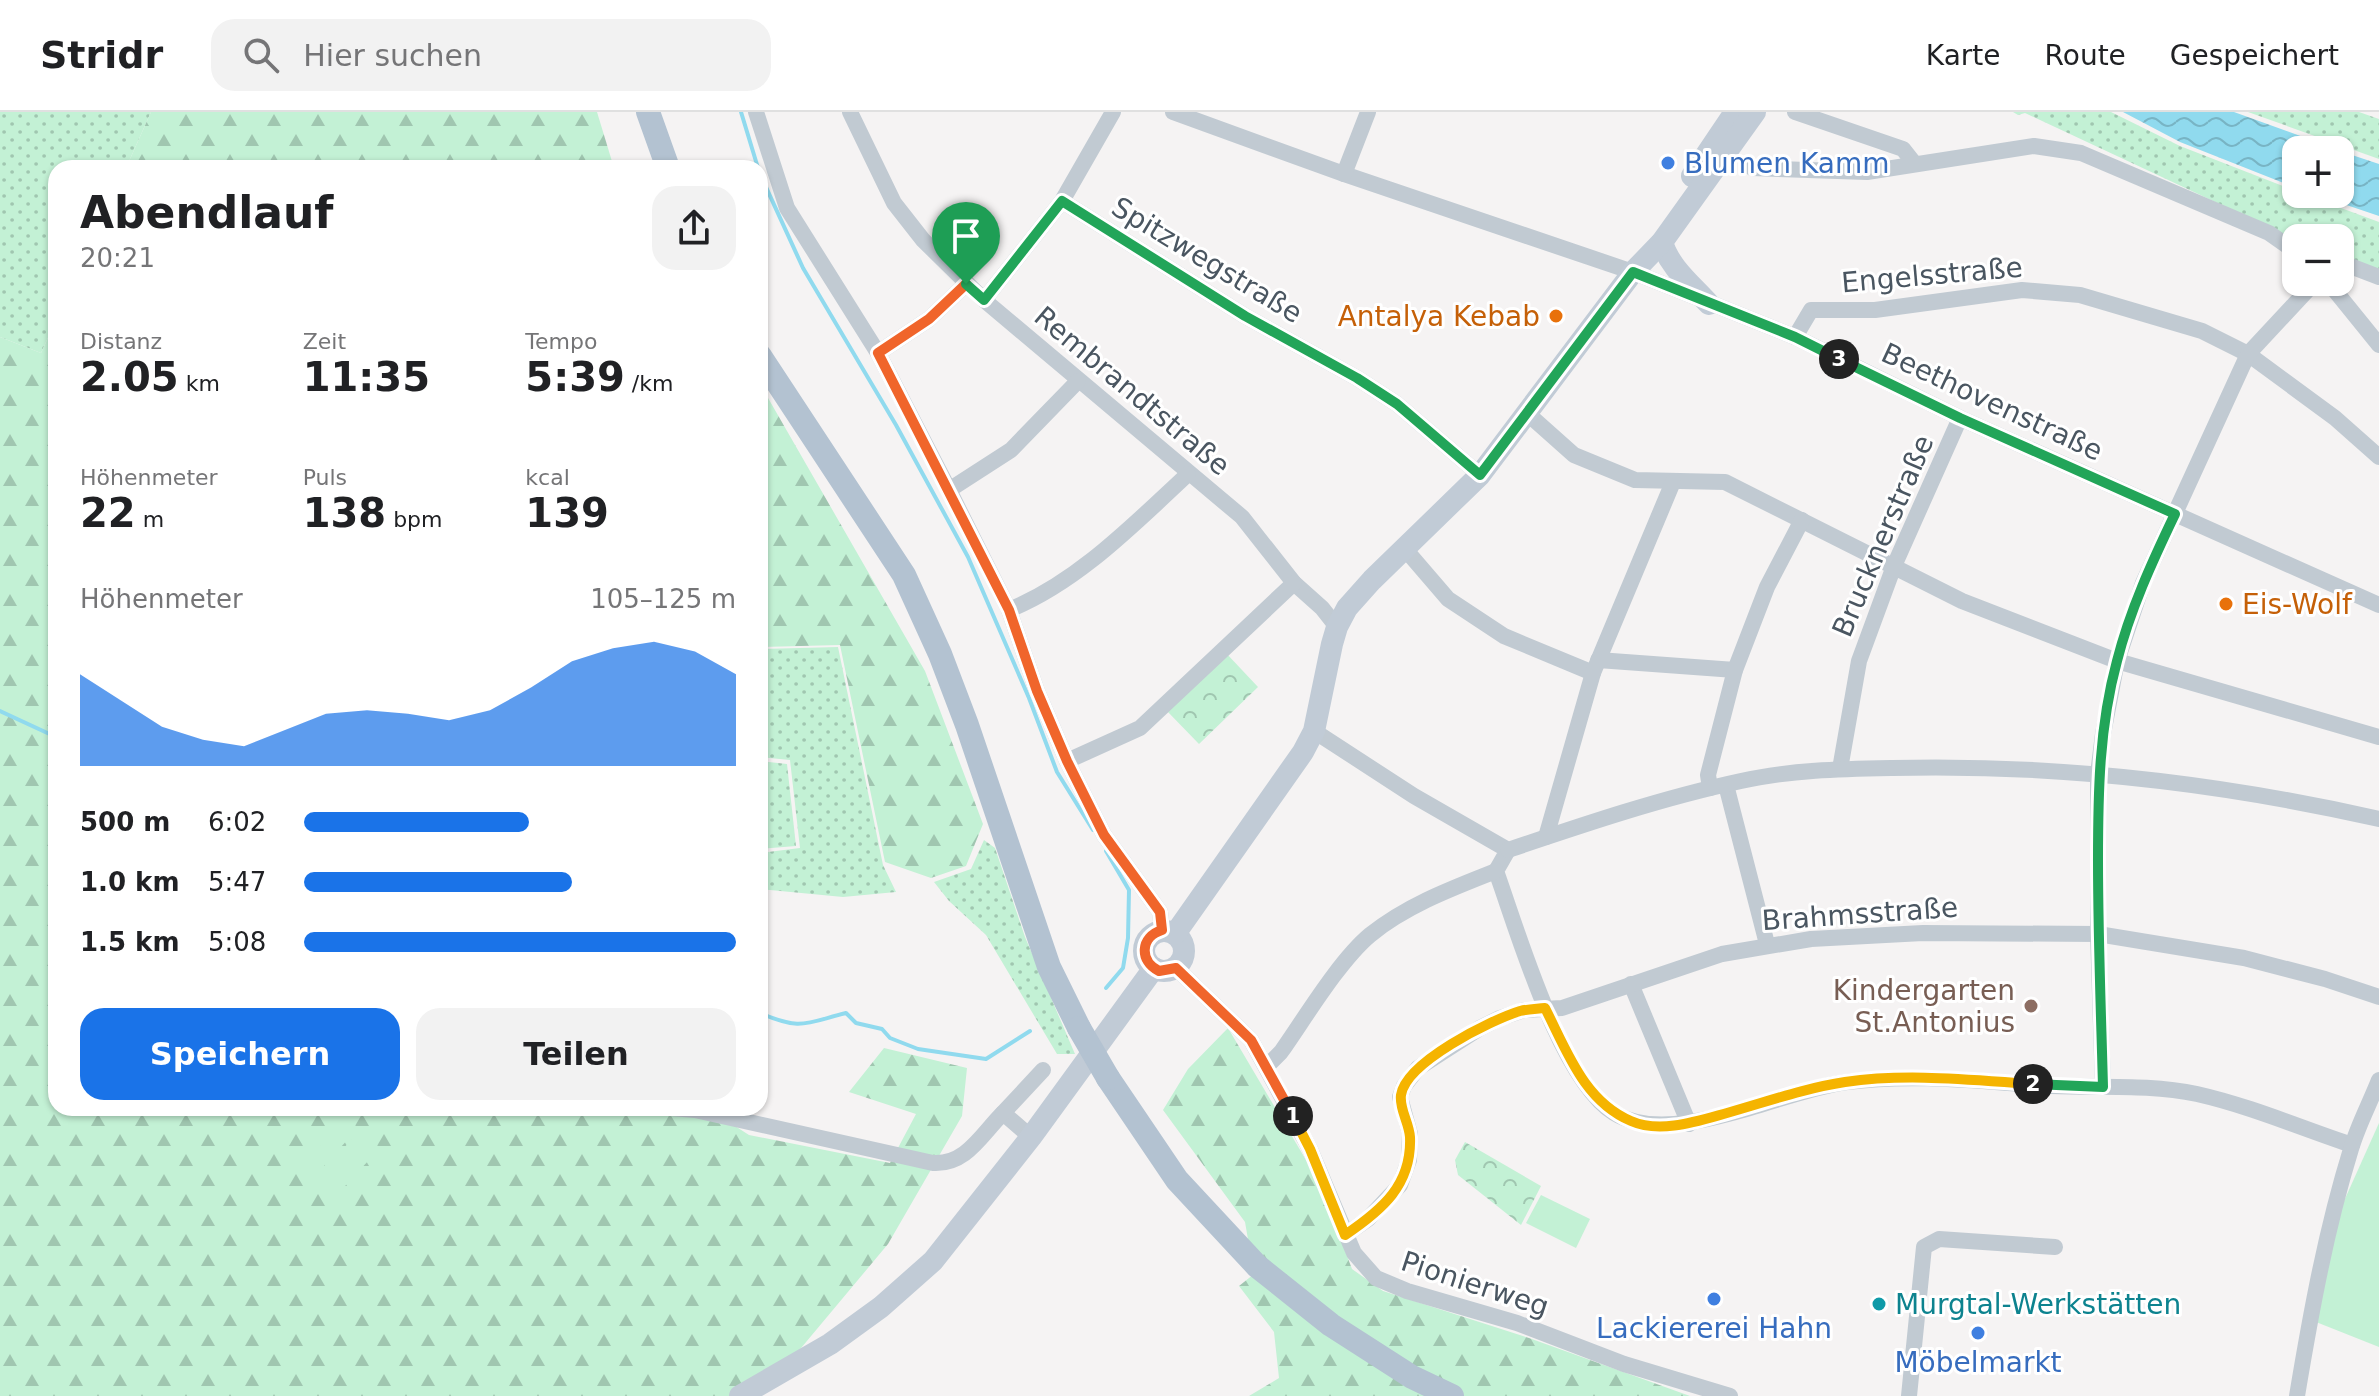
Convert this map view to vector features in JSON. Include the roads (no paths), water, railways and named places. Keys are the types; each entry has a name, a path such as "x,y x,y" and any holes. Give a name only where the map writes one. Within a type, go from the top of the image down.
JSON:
{"main road":[{"path":"648,112 665,160"},
{"path":"768,368 904,575 940,654 967,725 1049,967 1108,1078 1177,1180 1257,1266 1331,1325 1412,1377 1452,1396"}],"street":[{"path":"740,1396 830,1344 881,1307 933,1261 1165,968 1184,957 1185,950 1180,938 1169,932 1160,912 1104,835 1037,691 1009,610 882,350 787,208 756,112"},
{"name":"Rembrandtstraße","path":"850,112 894,203 923,240 984,300 1242,517 1294,583 1322,608 1337,627"},
{"path":"984,300 1062,201 1113,112"},
{"name":"Beethovenstraße","path":"1173,112 1633,272 1795,337 1960,418 2379,605"},
{"path":"1344,174 1368,112"},
{"path":"1633,272 1644,248 1735,112"},
{"path":"1165,968 1145,959 1144,946 1151,935 1169,932 1303,752 1314,731 1337,627 1347,608 1480,475 1633,272 1662,242 1755,112"},
{"path":"1795,112 1903,149 1914,163"},
{"path":"1752,168 1867,172 2034,146 2081,153 2269,233 2282,242"},
{"name":"Spitzwegstraße","path":"1062,201 1245,316 1397,404 1480,475"},
{"path":"1662,242 1676,269 1709,304"},
{"path":"2354,269 2379,277"},
{"path":"882,350 929,319 966,284"},
{"name":"Engelsstraße","path":"1795,337 1811,310 1875,310 2022,290 2080,295 2202,331 2248,354 2335,418 2379,457"},
{"path":"2103,1087 2098,934 2098,774 2117,661 2143,583 2248,354 2302,296"},
{"path":"2339,296 2379,345"},
{"path":"949,490 1011,450 1078,381"},
{"path":"1528,414 1574,455 1635,480 1725,482 1962,601 2117,661 2379,737"},
{"name":"Brucknerstraße","path":"1840,769 1859,661 1894,566 1960,418"},
{"path":"1009,610 1026,603 1101,554 1188,474"},
{"path":"1546,837 1596,666 1673,482"},
{"path":"1767,944 1718,786 1708,775 1735,670 1767,587 1802,520"},
{"path":"1405,549 1448,599 1504,636 1596,666 1735,670"},
{"path":"1067,761 1140,728 1294,583"},
{"path":"1314,731 1414,796 1508,850"},
{"path":"1267,1066 1281,1052 1350,955 1369,935 1447,890 1496,871 1508,850 1671,797 1743,780 1840,769 1948,767 2098,774 2313,804 2379,819"},
{"path":"1496,871 1545,1008 1580,1076 1598,1101 1635,1123 1689,1124 1817,1088 1862,1080 1933,1077 2169,1090 2222,1100 2352,1145"},
{"name":"Brahmsstraße","path":"1345,1235 1368,1219 1400,1185 1409,1160 1410,1134 1400,1097 1404,1086 1418,1068 1500,1018 1524,1010 1562,1008 1722,954 1811,939 1923,933 2098,934 2244,958 2379,997"},
{"name":"Pionierweg","path":"1165,968 1251,1040 1310,1149 1354,1253 1376,1278 1407,1291 1517,1323 1624,1364 1730,1396"},
{"path":"1631,984 1689,1124"},
{"path":"722,1116 948,1164 961,1158 1043,1070"},
{"path":"2297,1396 2319,1268 2352,1145 2379,1080"},
{"path":"1003,1113 1031,1137"},
{"path":"1909,1396 1924,1247 1939,1239 2055,1247"}],"water":[{"path":"2123,112 2234,112 2300,136 2282,136 2282,182 2180,142"},
{"path":"2354,156 2379,164 2379,216 2354,208"}],"waterway":[{"path":"741,112 756,160"},
{"path":"768,191 803,268 896,425 968,557 1029,698 1057,772 1093,830"},
{"path":"0,711 48,733"},
{"path":"1106,851 1129,890 1128,938 1123,968 1106,988"},
{"path":"768,1016 803,1024 846,1013 856,1023 882,1029 890,1038 918,1049 986,1059 1030,1031"}],"place":[{"name":"Blumen Kamm","path":"1668,163"},
{"name":"Antalya Kebab","path":"1556,316"},
{"name":"Eis-Wolf","path":"2226,604"},
{"name":"Kindergarten St.Antonius","path":"2031,1006"},
{"name":"Lackiererei Hahn","path":"1714,1299"},
{"name":"Murgtal-Werkstätten","path":"1879,1304"},
{"name":"Möbelmarkt","path":"1978,1333"}]}
